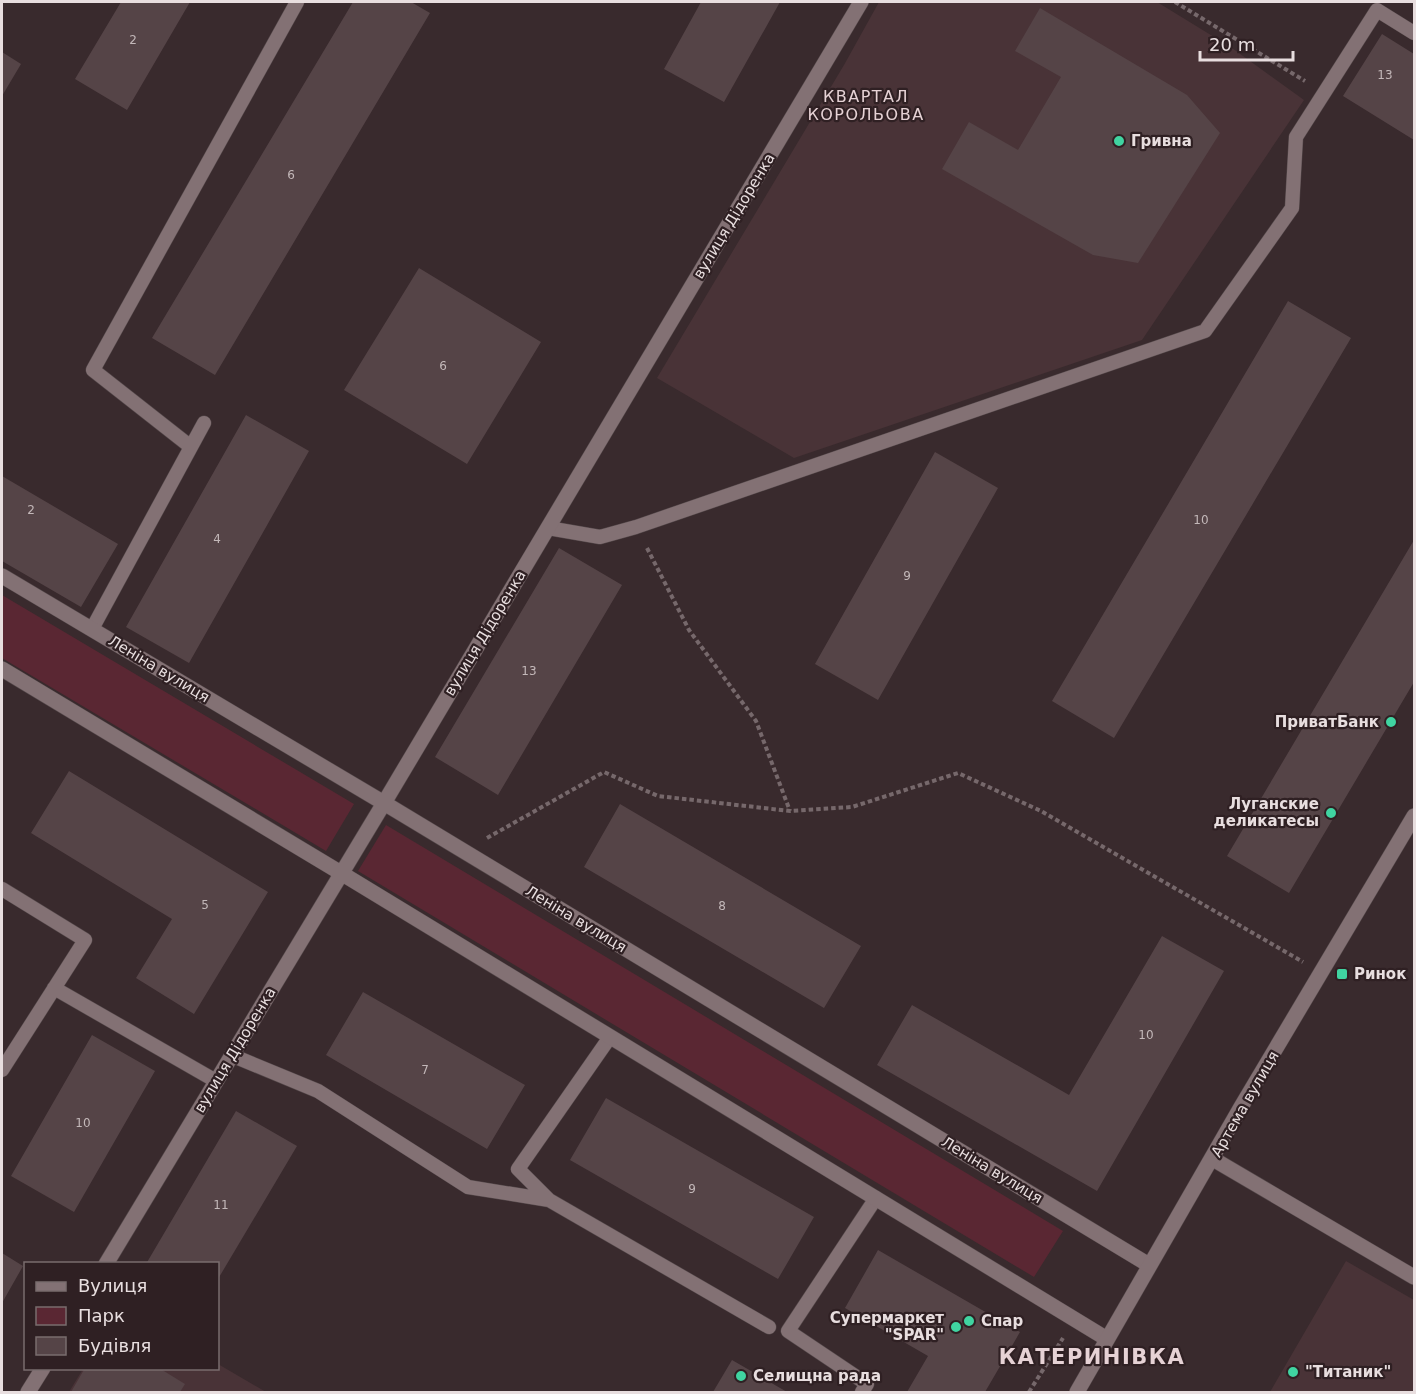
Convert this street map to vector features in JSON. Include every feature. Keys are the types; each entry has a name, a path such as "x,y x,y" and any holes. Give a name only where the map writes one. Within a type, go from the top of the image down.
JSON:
{"street":[{"name":"вулиця Дідоренка","path":"107,1262 384,803 861,2"},
{"name":"Леніна вулиця","path":"2,576 384,803 1149,1265"},
{"path":"2,669 1107,1339"},
{"name":"Артема вулиця","path":"1077,1392 1149,1265 1213,1160 1241,1107 1414,816"},
{"path":"1213,1160 1414,1277"},
{"path":"28,1392 42,1370"}],"lane":[{"path":"191,447 93,370 297,2"},
{"path":"548,528 600,537 636,527 1205,331 1292,208 1296,137 1377,10 1414,33"},
{"path":"92,629 204,423"},
{"path":"2,889 85,940 2,1070"},
{"path":"54,988 216,1081"},
{"path":"610,1037 518,1169 549,1200 770,1327"},
{"path":"231,1055 318,1091 468,1187 549,1200"},
{"path":"862,1392 867,1384 788,1331 876,1198"}],"path":[{"path":"1175,2 1324,93"},
{"path":"636,527 689,630 756,721 790,811"},
{"path":"463,851 604,772 658,796 790,811 852,807 957,774 1041,811 1321,973"},
{"path":"1029,1392 1075,1320"}],"shaded area":[{"path":"879,2 1157,2 1232,48 1304,100 1142,340 794,458 657,378 844,65"},
{"path":"1346,1261 1414,1300 1414,1392 1270,1392"},
{"path":"219,1365 266,1392 69,1392 82,1370 219,1370"}],"green space":[{"path":"2,595 354,804 326,851 2,658"},
{"path":"386,825 1063,1231 1034,1277 358,871"}],"building":[{"path":"121,2 190,2 127,110 75,79"},
{"path":"353,2 411,2 430,13 215,375 152,338"},
{"path":"701,2 780,2 724,102 664,69"},
{"name":"Гривна","path":"1040,8 1187,95 1220,133 1138,263 1093,255 942,169 969,122 1018,150 1061,77 1015,51"},
{"path":"1382,34 1414,54 1414,140 1343,96"},
{"path":"2,52 21,64 2,96"},
{"path":"419,268 541,342 467,464 344,390"},
{"path":"1288,301 1351,338 1114,738 1052,701"},
{"path":"246,415 309,451 189,663 126,627"},
{"path":"935,452 998,488 878,700 815,664"},
{"path":"2,476 118,544 81,607 2,561"},
{"path":"1414,540 1414,682 1289,893 1227,856"},
{"path":"559,548 622,585 498,795 435,757"},
{"path":"69,771 268,892 194,1014 136,978 172,919 31,833"},
{"path":"620,804 861,946 824,1008 584,867"},
{"path":"1162,936 1224,971 1097,1191 877,1065 912,1005 1069,1095"},
{"path":"363,992 525,1085 487,1149 326,1055"},
{"path":"92,1035 155,1071 74,1212 11,1176"},
{"path":"606,1098 814,1217 778,1279 570,1160"},
{"path":"236,1111 297,1146 219,1277 219,1262 147,1262"},
{"path":"878,1250 1020,1332 985,1392 907,1392 928,1356 845,1308"},
{"path":"2,1253 23,1266 2,1303"},
{"name":"Селищна рада","path":"732,1360 787,1392 713,1392"},
{"path":"84,1370 162,1370 185,1384 180,1392 71,1392"}],"place":[{"name":"Гривна","path":"1119,141"},
{"name":"ПриватБанк","path":"1391,722"},
{"name":"Луганские деликатесы","path":"1331,813"},
{"name":"Ринок","path":"1342,974"},
{"name":"Спар","path":"969,1321"},
{"name":"Супермаркет \"SPAR\"","path":"956,1327"},
{"name":"\"Титаник\"","path":"1293,1372"},
{"name":"Селищна рада","path":"741,1376"}],"district":[{"name":"КВАРТАЛ КОРОЛЬОВА","path":"866,105"},
{"name":"КАТЕРИНІВКА","path":"1092,1357"}]}
